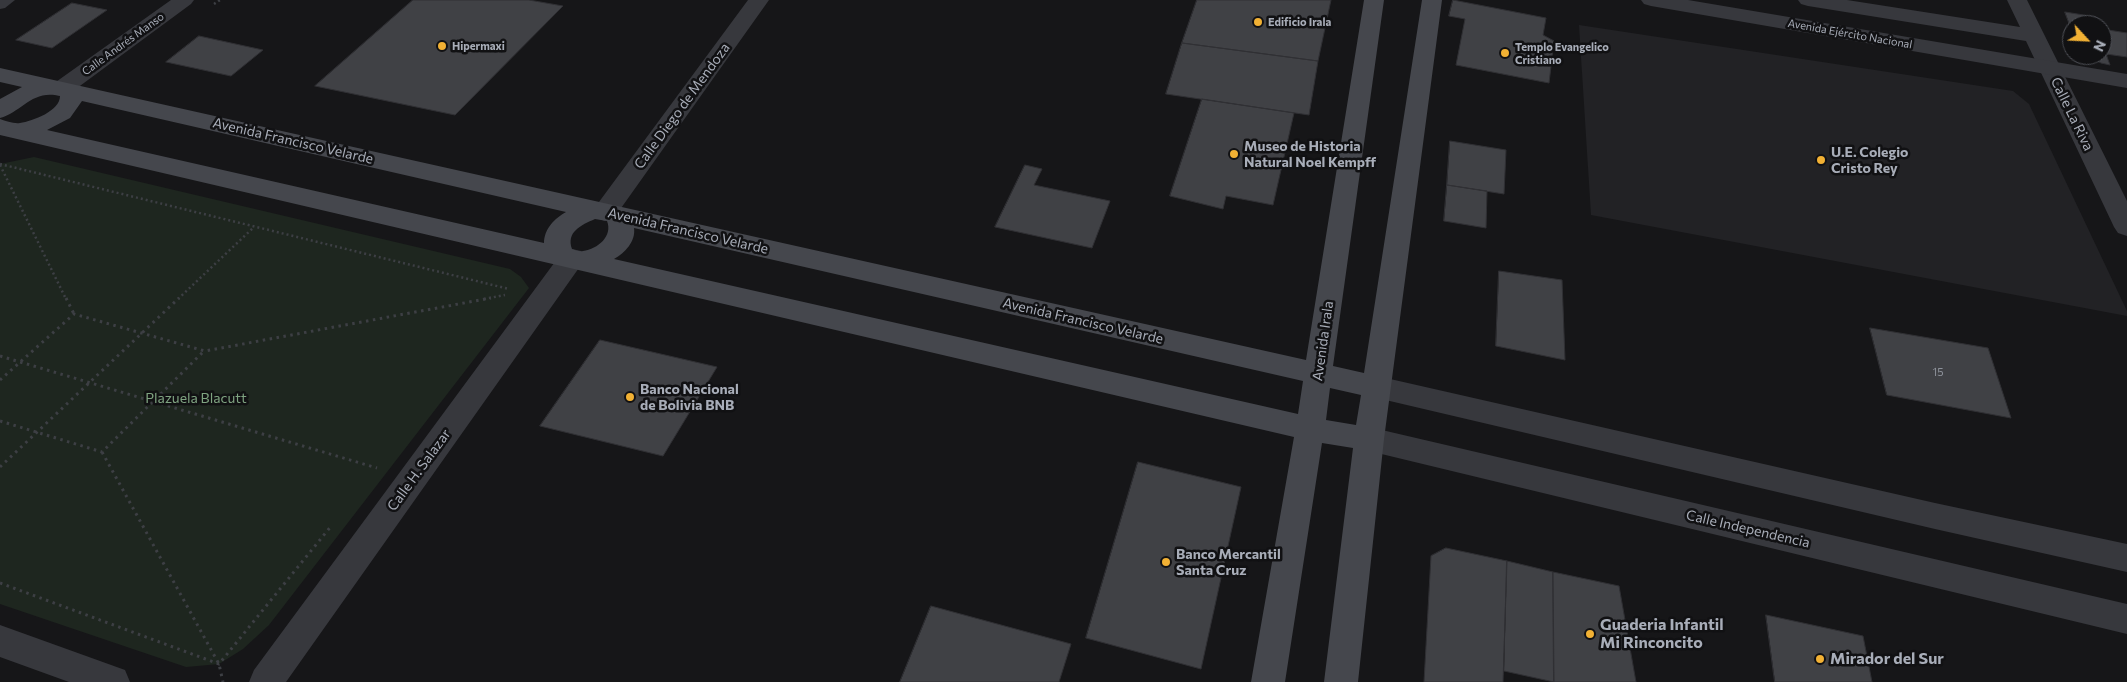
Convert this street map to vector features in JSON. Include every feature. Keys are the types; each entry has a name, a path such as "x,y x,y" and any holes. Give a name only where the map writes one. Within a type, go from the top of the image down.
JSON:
{"main road":[{"name":"Avenida Irala","path":"1268,682 1310,428 1374,0"},
{"path":"1341,682 1369,439 1432,0"},
{"name":"Avenida Francisco Velarde","path":"0,75 1377,387"},
{"path":"60,89 73,97 70,105 61,114 41,124 6,127 20,96 60,89"},
{"path":"6,127 1310,428 1369,439"},
{"path":"605,212 622,222 623,231 619,241 610,250 572,258 556,248 556,239 561,229 569,221 605,212"}],"street":[{"name":"Calle Andrés Manso","path":"60,89 184,0"},
{"name":"Calle Diego de Mendoza","path":"605,212 759,0"},
{"name":"Avenida Ejército Nacional","path":"1651,0 2049,67 2127,82"},
{"name":"Avenida Ejército Nacional","path":"1808,0 2034,36"},
{"name":"Calle La Riva","path":"2016,0 2127,227"},
{"name":"Calle H. Salazar","path":"266,682 533,294 572,258"},
{"path":"1377,387 1934,516 2127,558"},
{"name":"Calle Independencia","path":"1369,439 2127,619"},
{"path":"0,641 112,682"}],"lane":[{"path":"0,5 8,0"}],"path":[{"path":"0,165 253,228 533,294"},
{"path":"0,165 74,314 205,350 533,294"},
{"path":"0,468 253,228"},
{"path":"0,380 74,314"},
{"path":"102,452 205,350"},
{"path":"0,356 378,469"},
{"path":"0,422 102,452 219,664 223,682"},
{"path":"372,476 384,461"},
{"path":"219,664 335,521"},
{"path":"0,583 219,664"}],"shaded area":[{"name":"U.E. Colegio Cristo Rey","path":"1579,25 2013,91 2029,104 2127,311 2127,316 1591,215"}],"green space":[{"name":"Plazuela Blacutt","path":"34,157 510,269 521,277 529,288 269,625 243,649 219,664 186,667 0,604 0,164"}],"building":[{"name":"Hipermaxi","path":"413,0 529,0 563,6 455,115 315,86"},
{"name":"Edificio Irala","path":"1197,0 1331,0 1318,61 1182,43"},
{"name":"Templo Evangelico Cristiano","path":"1453,0 1546,18 1543,35 1554,41 1549,83 1456,65 1465,19 1449,16"},
{"path":"72,3 107,10 52,48 16,40"},
{"path":"2065,12 2084,15 2066,15"},
{"path":"2112,31 2127,33 2127,57 2112,55"},
{"path":"199,36 263,50 231,76 166,62"},
{"path":"1182,43 1318,61 1309,115 1166,94"},
{"name":"Museo de Historia Natural Noel Kempff","path":"1202,99 1294,113 1273,205 1226,196 1223,209 1170,196"},
{"path":"1450,141 1506,150 1504,194 1447,185"},
{"path":"1025,165 1042,169 1034,185 1110,201 1092,248 995,227"},
{"path":"1447,185 1487,191 1486,228 1444,221"},
{"path":"1499,271 1562,280 1565,360 1496,346"},
{"path":"1870,328 1988,348 2011,418 1887,395"},
{"name":"Banco Nacional de Bolivia BNB","path":"600,340 717,367 663,456 540,426"},
{"name":"Banco Mercantil Santa Cruz","path":"1138,462 1241,487 1201,669 1086,638"},
{"path":"1446,548 1507,561 1503,682 1424,682 1431,556"},
{"path":"1507,561 1553,572 1554,682 1504,671"},
{"name":"Guaderia Infantil Mi Rinconcito","path":"1553,572 1619,586 1636,682 1554,682"},
{"path":"931,606 1071,644 1059,682 900,682"},
{"name":"Mirador del Sur","path":"1766,615 1863,636 1872,682 1775,682"}],"place":[{"name":"Edificio Irala","path":"1258,22"},
{"name":"Hipermaxi","path":"442,46"},
{"name":"Templo Evangelico Cristiano","path":"1505,53"},
{"name":"Museo de Historia Natural Noel Kempff","path":"1234,154"},
{"name":"U.E. Colegio Cristo Rey","path":"1821,160"},
{"name":"Banco Nacional de Bolivia BNB","path":"630,397"},
{"name":"Banco Mercantil Santa Cruz","path":"1166,562"},
{"name":"Guaderia Infantil Mi Rinconcito","path":"1590,634"},
{"name":"Mirador del Sur","path":"1820,659"}]}
